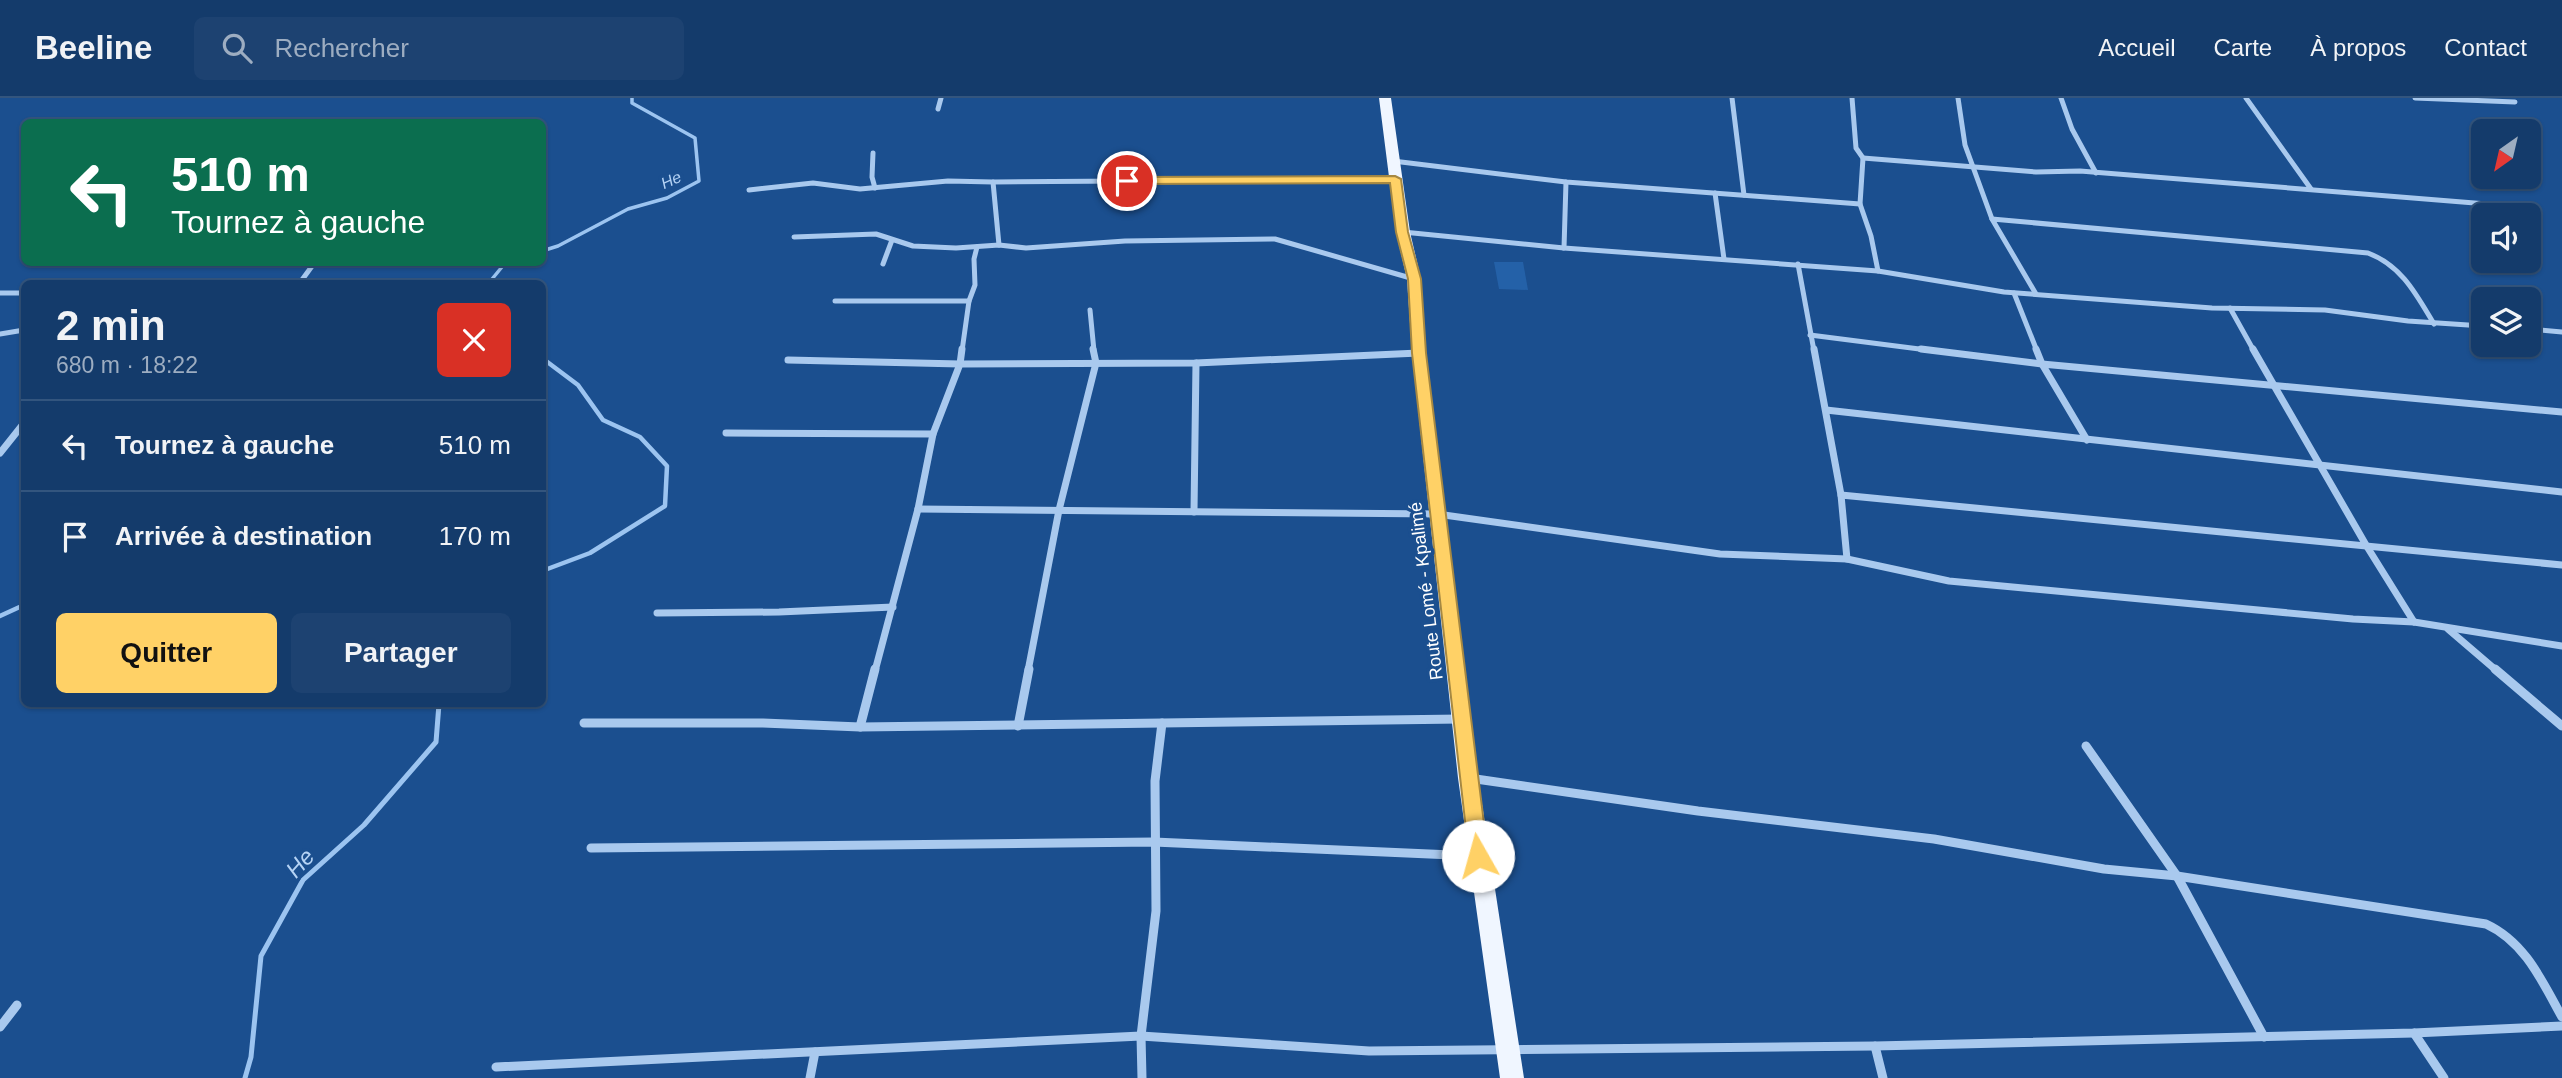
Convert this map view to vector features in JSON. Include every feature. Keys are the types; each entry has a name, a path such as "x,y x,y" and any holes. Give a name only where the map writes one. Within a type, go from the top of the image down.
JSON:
{"main road":[{"name":"Route Lomé - Kpalimé","path":"1385,98 1402,232 1415,279 1419,353 1468,778 1512,1078"}],"street":[{"path":"938,109 941,98"},
{"path":"1732,98 1745,195"},
{"path":"1852,98 1856,148 1863,158 1860,204 1871,236 1878,271"},
{"path":"1958,98 1970,166 1992,219 2036,295"},
{"path":"2061,98 2072,129 2096,173"},
{"path":"2246,98 2311,189"},
{"path":"2415,98 2515,102"},
{"path":"873,153 872,177 875,188"},
{"path":"1863,158 2096,173 2471,203"},
{"path":"1392,161 1566,182 1860,204"},
{"path":"749,190 813,183 875,188 948,181 1395,179"},
{"path":"993,182 999,245"},
{"path":"1564,247 1566,182"},
{"path":"1715,193 1724,259"},
{"path":"1992,219 2368,253 2385,259 2401,271 2434,324"},
{"path":"1402,232 1878,271 2036,295 2231,308 2325,310 2434,324 2471,326"},
{"path":"794,237 869,233 913,246 999,245 1026,248 1125,241 1275,239 1415,279"},
{"path":"883,264 892,240"},
{"path":"860,727 918,509 933,434 960,364 969,301 975,285 974,259 977,247"},
{"path":"1798,264 1841,495 1847,559"},
{"path":"0,293 21,293"},
{"path":"2014,293 2042,364 2087,440"},
{"path":"835,301 969,301"},
{"path":"2231,308 2366,545 2414,622"},
{"path":"1018,726 1059,510 1096,363 1090,310"},
{"path":"0,334 21,330"},
{"path":"2541,330 2562,332"},
{"path":"1810,335 2042,364 2561,413"},
{"path":"788,360 960,364 1196,363 1419,353"},
{"path":"1195,512 1196,363"},
{"path":"1826,410 2562,492"},
{"path":"0,453 21,427"},
{"path":"726,433 933,434"},
{"path":"1841,495 2562,565"},
{"path":"918,509 1437,514 1720,554 1847,559 1950,581 2149,601 2414,622 2562,646"},
{"path":"657,613 779,612 893,607"},
{"path":"2446,628 2562,726"},
{"path":"584,723 763,723 860,727 1462,719"},
{"path":"1142,1078 1141,1036 1156,911 1155,781 1162,723"},
{"path":"2086,747 2177,876 2264,1037"},
{"path":"1468,778 1698,811 1934,839 2104,869 2177,876 2416,911 2499,928 2509,935 2541,980 2562,1017"},
{"path":"591,848 1154,842 1478,856"},
{"path":"0,1027 17,1005"},
{"path":"496,1067 1141,1036 1369,1051 1875,1046 2414,1033 2562,1026"},
{"path":"2414,1033 2444,1078"},
{"path":"1875,1046 1883,1078"},
{"path":"810,1078 815,1052"}],"shaded area":[{"path":"1494,262 1523,262 1528,290 1499,289"}],"waterway":[{"name":"He","path":"546,250 628,209 667,198 699,181 695,138 632,103 632,98"},
{"name":"He","path":"491,280 503,266"},
{"name":"He","path":"546,361 578,385 603,420 640,437 667,466 665,506 590,553 546,570"},
{"path":"0,616 21,606"},
{"name":"He","path":"245,1078 251,1057 261,956 303,880 364,825 436,742 439,707"}],"route":[{"path":"1127,181 1395,179 1402,232 1415,279 1419,353 1478,856"}]}
